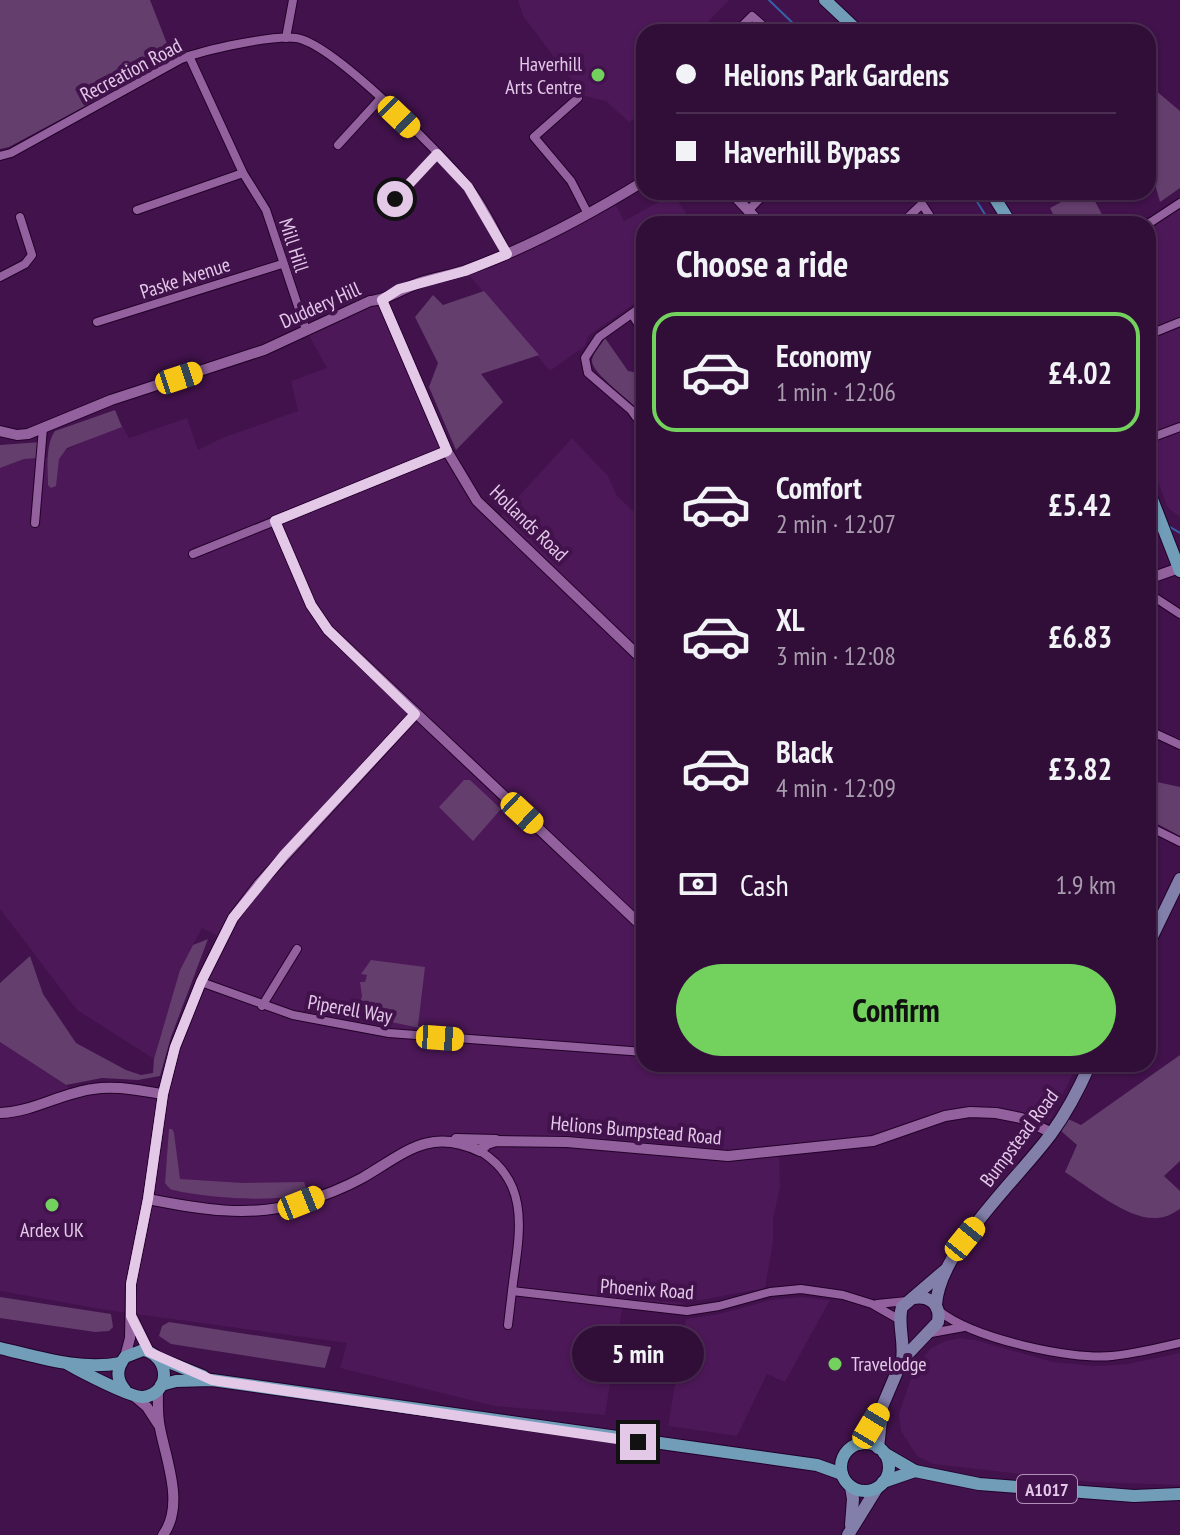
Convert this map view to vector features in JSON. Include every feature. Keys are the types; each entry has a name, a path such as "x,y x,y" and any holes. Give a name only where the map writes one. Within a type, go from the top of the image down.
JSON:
{"main road":[{"path":"825,0 850,24"},
{"path":"1156,509 1179,569"},
{"path":"1156,928 1180,879"},
{"name":"Bumpstead Road","path":"937,1308 936,1292 944,1271 965,1239 1052,1133 1077,1095 1087,1072"},
{"name":"Bumpstead Road","path":"910,1300 944,1271"},
{"path":"860,1444 882,1407 902,1360 904,1344 900,1313 910,1300 927,1298 937,1308 938,1322 902,1360"},
{"path":"901,1323 913,1335 928,1334"},
{"path":"0,1348 68,1364 102,1365 123,1360 136,1351 212,1380"},
{"path":"153,1355 164,1368 160,1387"},
{"path":"123,1360 118,1377 130,1393"},
{"path":"68,1364 143,1397 176,1381 212,1380 817,1465 842,1474"},
{"path":"849,1532 880,1485 888,1467 881,1450 882,1407"},
{"path":"849,1532 853,1499 851,1487 842,1474 842,1459 852,1446 860,1444 881,1450"},
{"name":"A1017","path":"881,1450 915,1471 979,1484 1134,1496 1180,1494"},
{"path":"817,1465 842,1459"},
{"path":"851,1487 867,1491 915,1471"}],"street":[{"path":"293,0 286,38 305,40 326,51 437,154 468,187 507,254"},
{"path":"744,24 752,16 761,24"},
{"name":"Recreation Road","path":"0,156 11,153 189,56 286,38"},
{"name":"Mill Hill","path":"189,56 243,173 266,210 306,330"},
{"path":"578,98 534,137 571,181 588,214"},
{"path":"338,145 380,99"},
{"path":"395,199 437,154"},
{"path":"137,210 243,173"},
{"name":"Duddery Hill","path":"0,431 17,435 43,428 111,400 264,350 370,301 382,300 399,289 465,271 507,254 588,214 636,186"},
{"path":"738,200 751,216"},
{"path":"1156,219 1180,203"},
{"path":"909,216 922,204 930,216"},
{"path":"0,277 30,260 32,249 23,236 20,217"},
{"name":"Paske Avenue","path":"97,322 282,264"},
{"name":"Hollands Road","path":"382,300 447,451 477,501 636,653"},
{"path":"636,311 604,333 585,358 588,373 636,417"},
{"path":"632,314 636,320"},
{"path":"1156,332 1180,322"},
{"path":"1156,436 1180,427"},
{"path":"35,523 43,428"},
{"path":"193,554 447,451"},
{"path":"275,521 311,605 328,630 636,921"},
{"path":"1156,576 1179,569"},
{"path":"1156,598 1180,614"},
{"path":"123,1360 130,1338 131,1284 148,1199 163,1094 175,1047 201,982 233,918 258,885 415,714"},
{"path":"1156,734 1180,745"},
{"path":"1156,830 1180,842"},
{"path":"262,1006 297,949"},
{"name":"Piperell Way","path":"201,982 262,1006 317,1021 389,1033 636,1051"},
{"path":"0,1113 18,1111 93,1088 163,1094"},
{"name":"Helions Bumpstead Road","path":"148,1199 197,1209 245,1211 279,1208 301,1203 360,1179 423,1142 464,1138 567,1142 728,1156 873,1141 945,1116 970,1112 1021,1118 1052,1133"},
{"name":"Helions Bumpstead Road","path":"446,1141 480,1151"},
{"path":"496,1141 480,1151 500,1167 512,1184 520,1221 508,1325"},
{"name":"Phoenix Road","path":"512,1291 687,1311 770,1292 801,1289 831,1292 872,1304 901,1323"},
{"name":"Phoenix Road","path":"872,1304 910,1300"},
{"path":"937,1308 965,1327 1047,1350 1122,1355 1180,1343"},
{"path":"131,1316 153,1355"},
{"path":"928,1334 965,1327"},
{"path":"160,1387 159,1426 173,1493 163,1535"},
{"path":"130,1393 147,1407 159,1426"}],"shaded area":[{"path":"0,0 150,0 173,59 0,149"},
{"path":"518,0 729,0 706,24 636,24 636,117 629,122 606,101 584,96 523,16"},
{"path":"1156,91 1180,111 1180,188 1160,202 1156,188"},
{"path":"662,200 677,200 686,213 682,216 636,216 636,303 588,336 585,346 550,371 469,275 523,252 616,205 624,221"},
{"path":"1065,200 1094,200 1103,216 1054,216 1050,208"},
{"path":"1180,203 1180,322 1156,332 1156,219"},
{"path":"484,291 539,355 481,374 503,402 456,450 429,387 438,363 415,317 433,295 443,305"},
{"path":"382,300 462,476 497,520 572,438 608,476 617,496 636,514 636,1072 1074,1072 1050,1119 998,1108 972,1108 873,1141 779,1149 780,1187 765,1288 654,1309 623,1305 605,1415 494,1406 340,1368 347,1343 106,1310 0,1291 0,1042 76,1092 93,1088 163,1094 175,1047 222,938 202,928 180,970 154,1059 77,1010 0,909 0,468 24,459 50,457 122,425 129,438 187,418 198,450 222,438 298,411 291,381 327,368 306,330"},
{"path":"1180,327 1180,517 1168,508 1156,477 1156,338"},
{"path":"605,338 628,371 636,373 636,408 598,372 593,366 593,357"},
{"path":"115,410 122,427 67,448 59,459 56,486 51,488 48,485 48,457 55,431"},
{"path":"41,442 39,458 24,459 0,468 0,445"},
{"path":"464,780 470,780 501,809 473,841 439,807"},
{"path":"1156,782 1180,787 1180,836 1156,823"},
{"path":"208,939 171,1037 160,1076 138,1080 102,1078 66,1085 0,1042 0,983 30,956 43,994 76,1043 126,1070 141,1075 153,1073 154,1059 180,970 193,945"},
{"path":"371,960 425,967 420,1028 357,1015 362,996 360,982 365,982 367,975 361,974"},
{"path":"1180,1055 1180,1161 1164,1176 1180,1191 1180,1209 1156,1218 1133,1214 1121,1208 1065,1172 1077,1145 1060,1130 1066,1118 1081,1125"},
{"path":"169,1129 174,1133 180,1179 243,1183 304,1182 307,1191 261,1199 199,1195 170,1189 165,1183"},
{"path":"0,1297 111,1314 113,1327 109,1331 95,1332 0,1318"},
{"path":"801,1297 830,1300 785,1382 767,1374 737,1436 668,1426 686,1319 719,1314 770,1300"},
{"path":"169,1322 331,1347 325,1368 171,1344 159,1336 162,1326"},
{"path":"960,1338 1053,1362 1095,1366 1128,1364 1180,1353 1180,1485 1091,1482 933,1464 917,1456 901,1431 899,1414 914,1369 931,1348"}],"waterway":[{"path":"769,0 794,24"},
{"path":"976,200 986,216"},
{"path":"1170,527 1180,533"}],"place":[{"name":"Haverhill Arts Centre","path":"598,75"},
{"name":"Ardex UK","path":"52,1205"},
{"name":"Travelodge","path":"835,1364"}],"route":[{"path":"395,199 437,154 468,187 507,254 465,271 399,289 382,300 447,451 275,521 311,605 328,630 415,714 258,885 233,918 206,970 175,1047 163,1094 148,1199 131,1284 131,1316 149,1352 212,1380 638,1442"}]}
